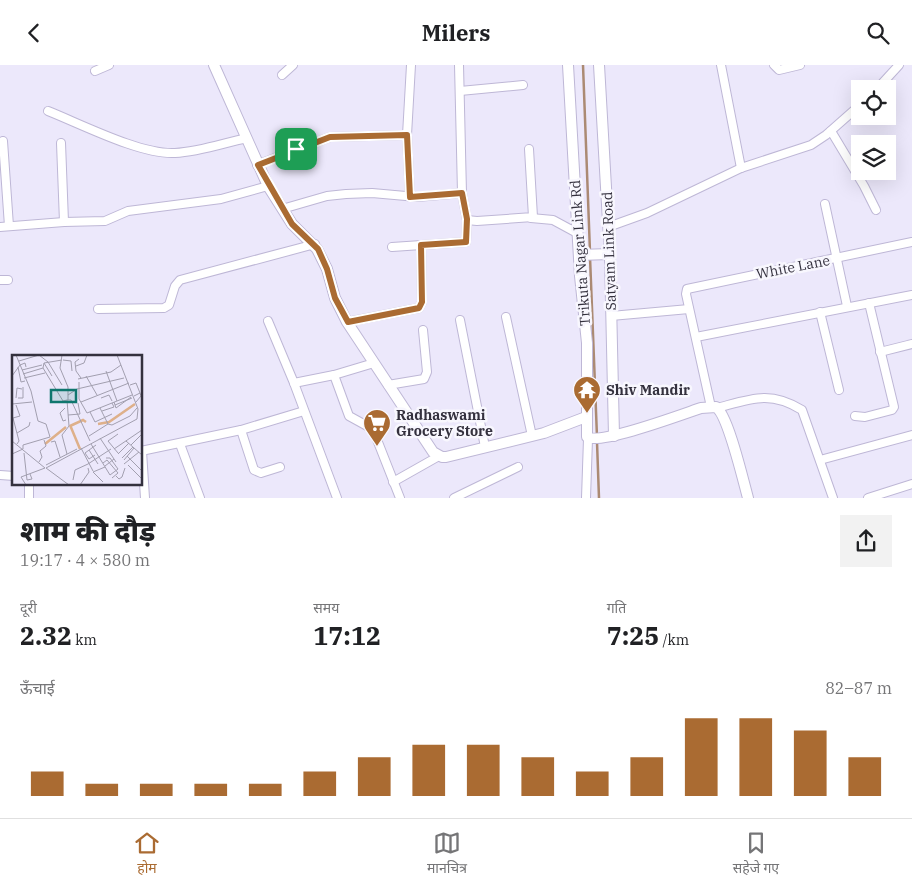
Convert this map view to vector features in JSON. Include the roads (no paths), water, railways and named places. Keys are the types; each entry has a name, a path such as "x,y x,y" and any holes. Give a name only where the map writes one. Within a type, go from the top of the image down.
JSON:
{"main road":[{"path":"214,65 230,97 268,186 292,224 315,245 327,269 335,298 348,322 433,451 439,456 446,457 532,436 586,417"},
{"name":"Trikuta Nagar Link Rd","path":"568,65 578,233 583,255 587,343 586,417 590,439"},
{"name":"Satyam Link Road","path":"600,65 608,227 606,254 611,316 611,437"},
{"path":"583,255 606,254"},
{"path":"590,439 611,437 714,407 722,413 729,431 748,498"}],"street":[{"path":"94,71 108,65"},
{"path":"282,75 293,65"},
{"path":"410,197 407,135 411,65"},
{"path":"392,247 466,242 467,219 462,193 459,65"},
{"path":"721,65 741,168"},
{"path":"774,65 779,69 800,65"},
{"path":"885,80 899,65"},
{"path":"460,91 523,85"},
{"path":"48,111 140,147 161,152 184,152 247,138"},
{"path":"608,227 647,213 741,168 800,149 831,131 851,113"},
{"path":"831,131 876,210"},
{"path":"258,165 330,137 407,135"},
{"path":"3,141 9,226"},
{"path":"61,143 64,222"},
{"path":"529,149 534,213 531,218"},
{"path":"0,227 105,221 128,211 221,199 268,186"},
{"path":"282,209 327,196 346,194 372,193 410,197 462,193"},
{"path":"825,203 836,258 912,242"},
{"path":"467,219 477,221 531,218 553,220 578,233"},
{"path":"98,309 164,308 169,305 175,286 180,280 315,245"},
{"path":"348,322 419,308 422,302 421,245"},
{"name":"White Lane","path":"714,407 686,292 691,287 836,258 847,306"},
{"path":"696,337 820,311 912,295"},
{"path":"855,416 869,417 894,408 869,303"},
{"path":"611,316 690,309"},
{"path":"820,311 839,390"},
{"path":"506,317 532,436"},
{"path":"268,321 294,383 337,498"},
{"path":"460,321 485,447"},
{"path":"388,385 424,379 427,372 423,330"},
{"path":"880,353 912,344"},
{"path":"294,383 334,375 374,363"},
{"path":"334,375 349,416 362,422 374,432 400,498"},
{"path":"714,407 764,396 782,400 805,413 833,498"},
{"path":"145,498 142,451 241,430 304,411"},
{"path":"241,430 254,470 261,473 280,467"},
{"path":"820,460 912,435"},
{"path":"586,498 590,439"},
{"path":"180,444 200,498"},
{"path":"393,482 439,456"},
{"path":"454,498 465,496 518,467"},
{"path":"868,498 912,484"},
{"path":"29,485 29,498"}],"waterway":[{"path":"583,65 590,252"},
{"path":"590,257 597,437"},
{"path":"597,442 599,498"}],"place":[{"name":"Shiv Mandir","path":"587,414"},
{"name":"Radhaswami Grocery Store","path":"377,447"}]}
